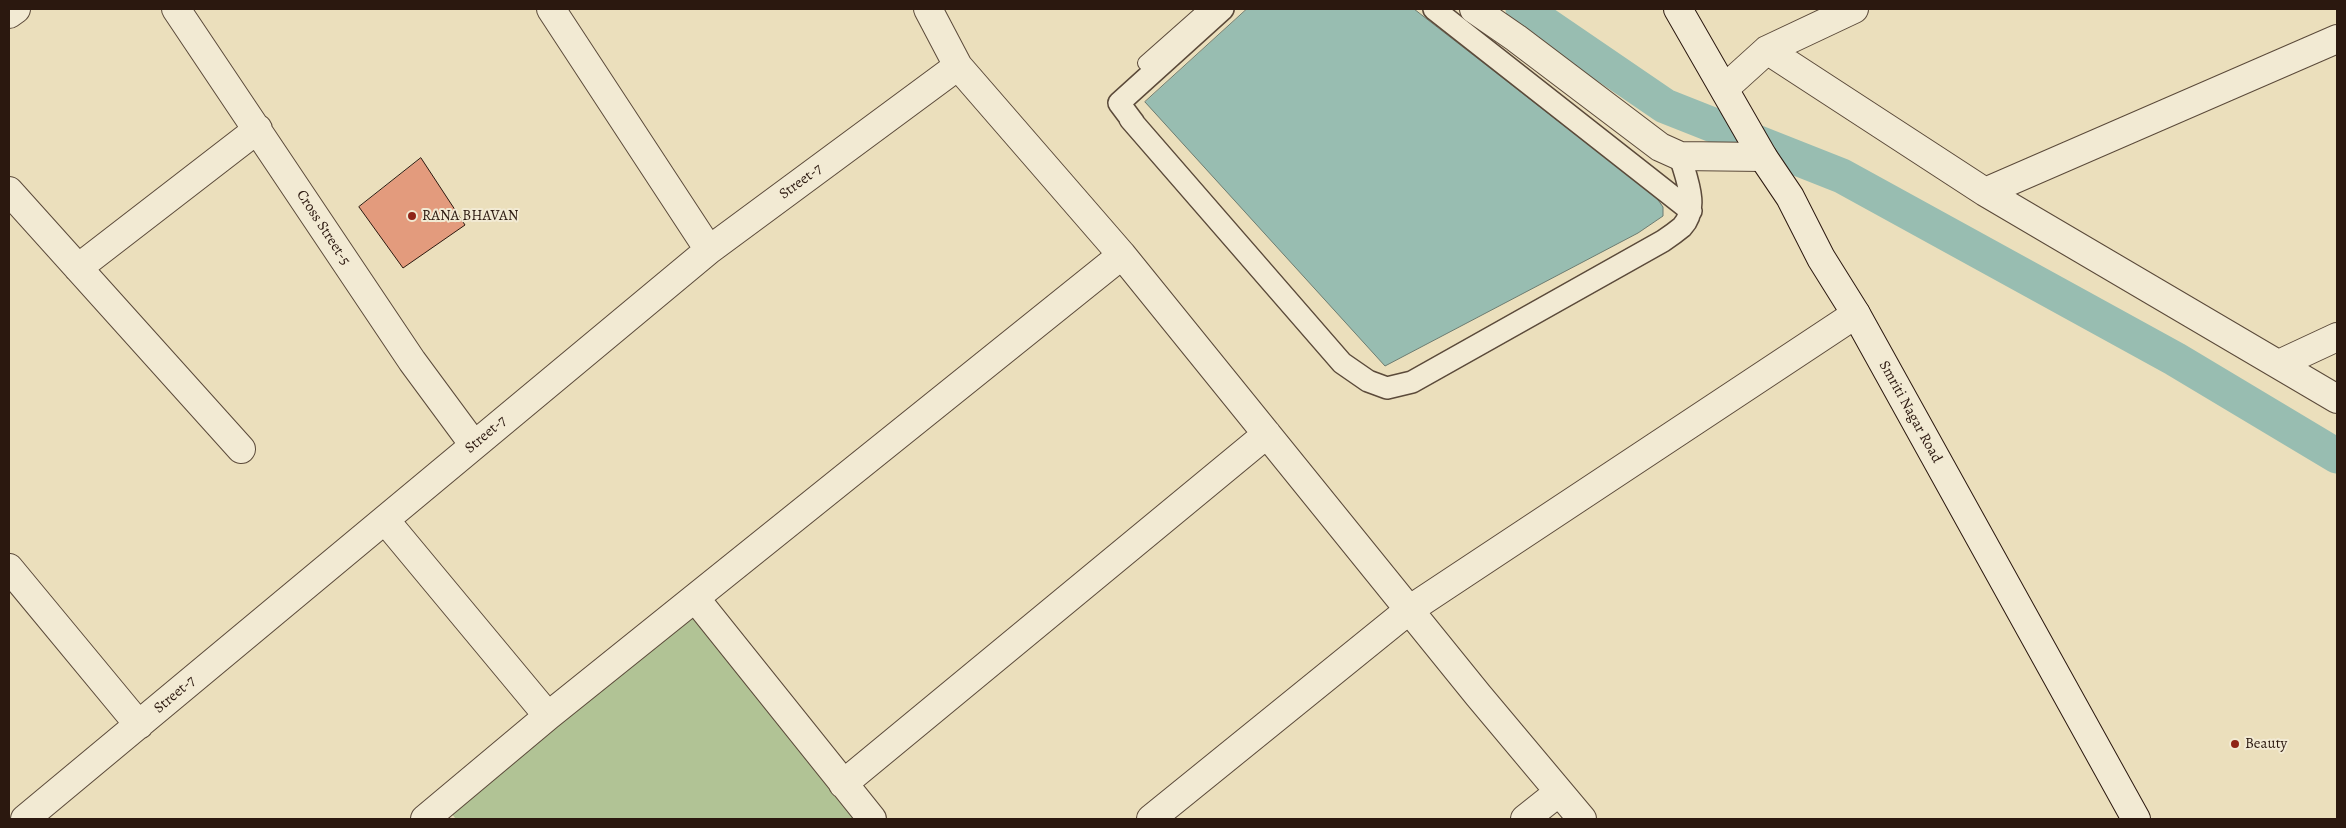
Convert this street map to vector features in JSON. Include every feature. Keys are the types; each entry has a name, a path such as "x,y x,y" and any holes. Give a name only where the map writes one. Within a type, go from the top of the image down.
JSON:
{"street":[{"path":"9,14 16,9"},
{"name":"Cross Street-5","path":"176,9 412,362 474,445"},
{"path":"551,9 710,250"},
{"path":"928,9 958,66 1122,255 1409,610 1582,819"},
{"path":"1223,9 1119,103 1132,121 1342,363 1368,381 1387,388 1412,382 1663,241 1683,226 1691,211 1690,195 1680,156"},
{"path":"1434,9 1691,211"},
{"path":"1474,9 1516,38 1660,147 1680,156 1762,157"},
{"name":"Smriti Nagar Road","path":"1678,9 1725,88 1762,157 1790,197 1822,258 1856,314 2136,819"},
{"path":"1725,88 1767,50 1854,9"},
{"path":"1985,192 2337,39"},
{"path":"1767,50 1985,192 2337,399"},
{"name":"Street-7","path":"25,819 710,250 958,66"},
{"path":"78,268 258,129"},
{"path":"9,192 241,450"},
{"path":"441,814 548,716 1122,255"},
{"path":"1151,819 1409,610 1856,314"},
{"path":"2279,364 2337,336"},
{"path":"843,784 1267,434"},
{"path":"384,520 548,716"},
{"path":"9,568 139,725"},
{"path":"695,598 872,819"},
{"path":"1525,819 1558,792"}],"lane":[{"path":"1145,63 1206,9"}],"green space":[{"path":"695,598 872,819 456,819 443,804"}],"water":[{"path":"1247,9 1414,9 1656,197 1663,207 1663,216 1638,233 1385,366 1145,102"}],"building":[{"name":"RANA BHAVAN","path":"421,158 465,225 403,268 359,207"}],"waterway":[{"path":"1523,9 1665,106 1842,176 2175,359 2337,456"}],"place":[{"name":"RANA BHAVAN","path":"412,216"},
{"name":"Beauty","path":"2235,744"}]}
